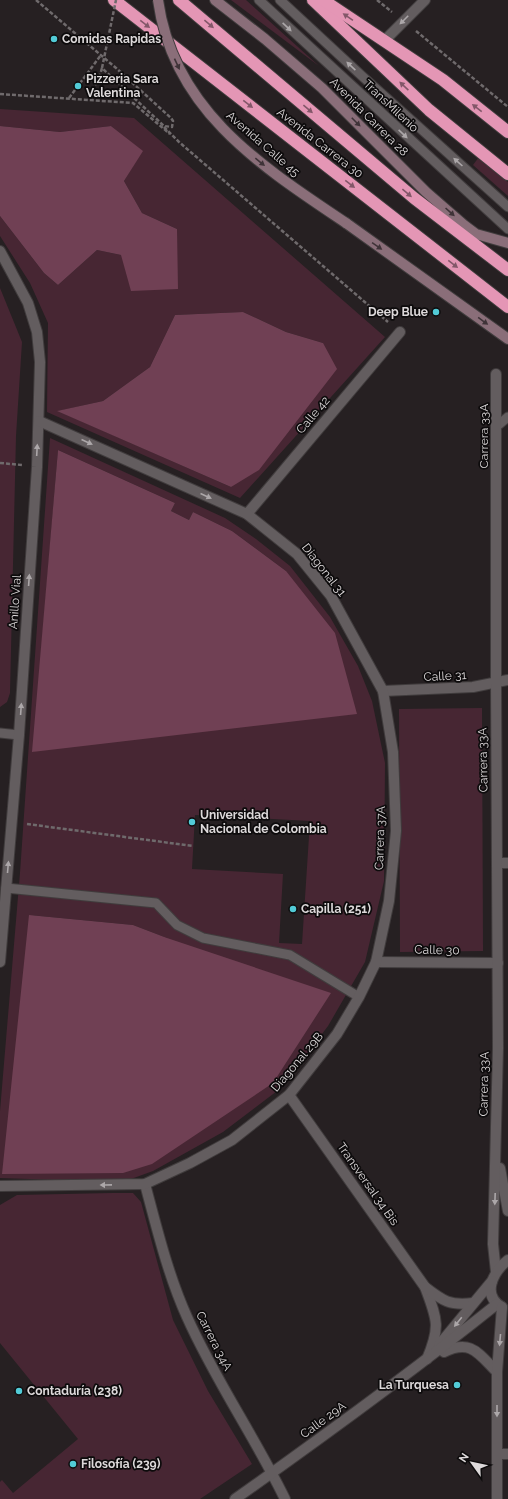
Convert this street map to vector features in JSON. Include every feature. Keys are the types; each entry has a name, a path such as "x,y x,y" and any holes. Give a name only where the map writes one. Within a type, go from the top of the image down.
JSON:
{"highway":[{"name":"Avenida Carrera 30","path":"115,0 508,307"},
{"name":"Avenida Carrera 30","path":"179,0 414,198 508,270"},
{"path":"313,0 429,110 508,174"},
{"path":"323,0 443,80 508,132"}],"main road":[{"name":"Avenida Calle 45","path":"158,0 166,37 187,85 205,110 230,136 256,160 289,185 346,223 508,339"},
{"name":"Avenida Carrera 28","path":"215,0 265,39 322,88 426,192 464,225 476,234 508,243"}],"street":[{"path":"384,41 424,0"},
{"name":"Anillo Vial","path":"0,252 28,302 37,332 40,362 37,467 19,735 0,962"},
{"name":"Calle 42","path":"247,514 400,332"},
{"name":"Carrera 33A","path":"496,374 496,682 503,862 498,963 503,1048 497,1146 494,1276 490,1291 493,1300 503,1307"},
{"name":"Diagonal 31","path":"39,421 247,514 296,554 331,596 383,691"},
{"name":"Calle 31","path":"383,691 473,687 508,680"},
{"name":"Carrera 37A","path":"376,962 389,901 396,831 393,752 383,691"},
{"name":"Calle 30","path":"376,962 498,963"},
{"name":"Diagonal 29B","path":"145,1184 190,1163 232,1140 289,1096 337,1034 359,997 376,962"},
{"name":"Transversal 34 Bis","path":"289,1096 425,1287"},
{"name":"Carrera 33A","path":"497,1146 508,1209"},
{"path":"0,1186 145,1184"},
{"name":"Carrera 34A","path":"145,1184 163,1250 186,1316 209,1363 273,1473 285,1499"},
{"name":"Calle 29A","path":"426,1361 508,1260"},
{"path":"425,1287 445,1302 460,1305 473,1303"},
{"path":"425,1287 437,1326 434,1341 426,1361"},
{"path":"497,1499 497,1372 503,1307"},
{"name":"Calle 29A","path":"234,1499 273,1473 426,1361 503,1307"},
{"name":"Calle 29A","path":"426,1361 456,1346 464,1346 472,1349 497,1372"},
{"path":"497,1454 508,1454"}],"lane":[{"name":"TransMilenio","path":"259,0 508,229"},
{"name":"TransMilenio","path":"280,0 508,207"},
{"path":"497,426 508,417"},
{"path":"0,733 19,735"},
{"path":"6,888 156,903 176,924 203,938 290,955 359,997"}],"path":[{"path":"36,0 116,68 171,118 173,121 172,126 164,126"},
{"path":"86,76 97,85 102,68 115,0"},
{"path":"377,0 508,108"},
{"path":"69,98 101,55"},
{"path":"102,68 179,142"},
{"path":"0,94 133,103 400,332"},
{"path":"0,463 37,467"},
{"path":"12,822 193,846"}],"shaded area":[{"path":"231,0 246,0 319,66"},
{"path":"0,109 134,118 385,337 240,498 47,412 48,323 30,283 0,236 0,216 44,273 58,285 97,250 121,255 177,229 142,213 124,181 142,151 111,126 60,132 0,126","holes":["243,312 286,332 323,343 231,487 58,411 103,401 150,367 175,315"]},
{"path":"0,126 60,132 111,126 143,151 124,181 142,213 177,229 178,289 131,291 121,255 97,250 58,285 44,273 0,216"},
{"path":"479,157 508,182 508,196 473,165"},
{"path":"0,288 22,342 16,436 10,693 7,702 0,707"},
{"path":"243,312 286,332 323,343 337,369 259,470 231,487 57,411 103,401 150,367 175,315"},
{"path":"50,438 225,518 256,539 290,566 330,617 358,666 372,701 385,763 384,881 365,962 328,1026 281,1088 223,1132 153,1171 131,1179 58,1180 0,1178 0,1111 20,873","holes":["58,450 175,503 171,511 189,520 193,512 232,531 286,571 33,752","195,815 310,821 302,944 279,943 283,874 192,869","29,915 133,925 167,938"]},
{"path":"58,450 175,503 171,511 189,520 193,512 232,531 286,571 335,633 357,714 32,752"},
{"path":"482,708 483,951 400,952 399,709"},
{"path":"29,915 133,925 167,938 331,993 273,1083 152,1164 123,1173 2,1174"},
{"path":"133,1193 141,1202 173,1320 208,1391 252,1464 200,1499 0,1499 0,1482 2,1480 13,1493 78,1439 0,1343 0,1205 17,1195"}],"place":[{"name":"Comidas Rapidas","path":"54,39"},
{"name":"Pizzeria Sara Valentina","path":"78,86"},
{"name":"Deep Blue","path":"436,312"},
{"name":"Universidad Nacional de Colombia","path":"192,822"},
{"name":"Capilla (251)","path":"293,909"},
{"name":"La Turquesa","path":"457,1385"},
{"name":"Contaduría (238)","path":"19,1391"},
{"name":"Filosofía (239)","path":"73,1464"}]}
